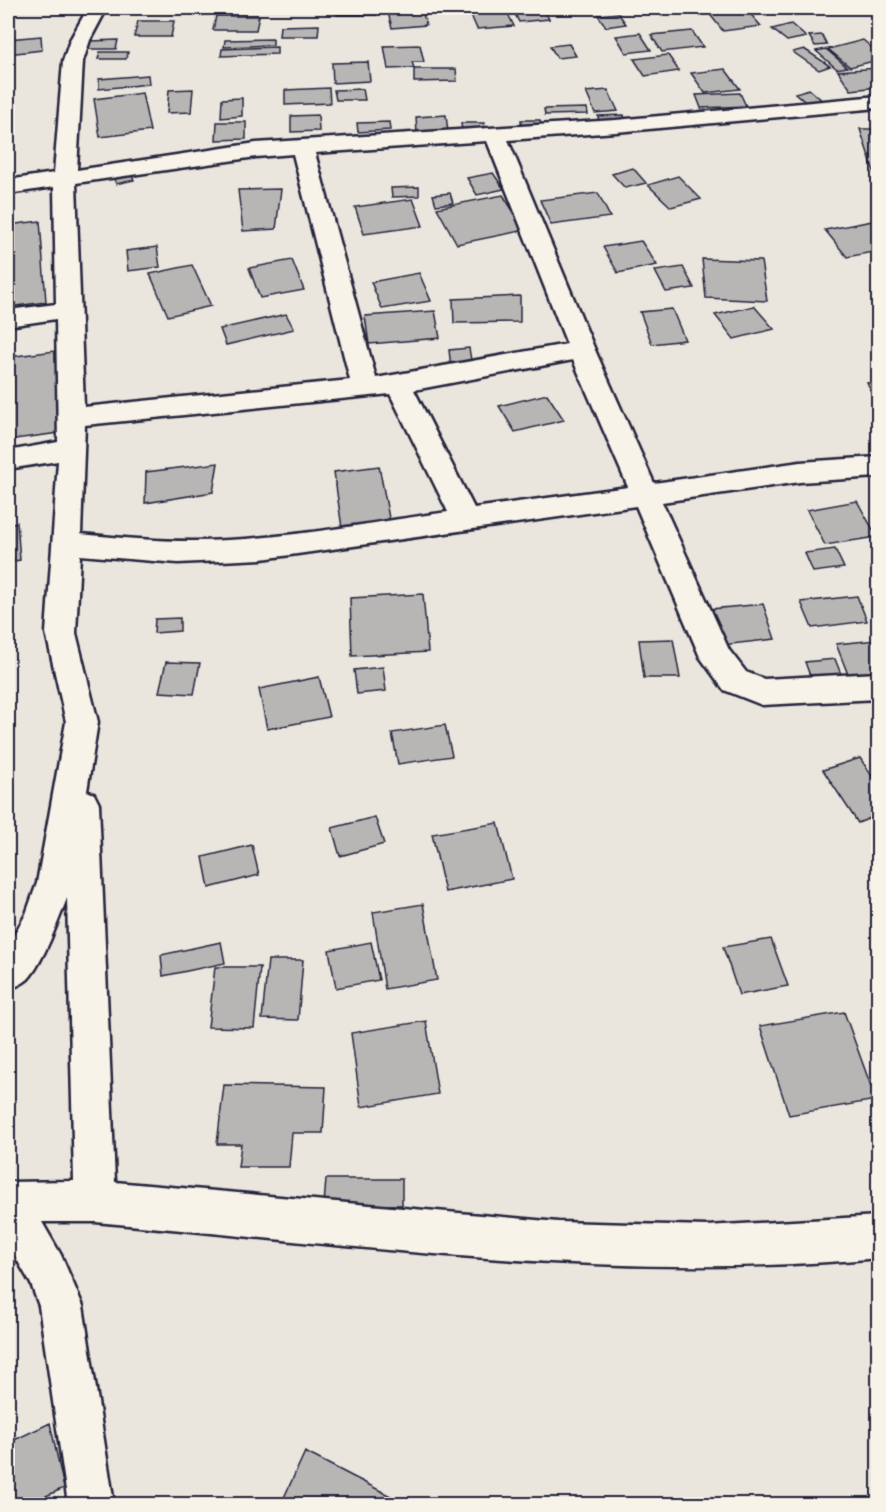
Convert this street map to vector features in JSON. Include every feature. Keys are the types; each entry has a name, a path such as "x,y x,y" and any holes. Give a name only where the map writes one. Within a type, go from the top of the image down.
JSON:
{"street":[{"path":"95,1201 82,722 61,633 72,450 65,178 73,60 80,40 97,8"},
{"path":"8,187 178,160 302,146 495,135 879,102"},
{"path":"495,135 582,350 646,492 716,657 735,681 762,693 879,686"},
{"path":"302,146 365,387"},
{"path":"8,318 68,310"},
{"path":"71,417 398,384 582,350"},
{"path":"398,384 466,519"},
{"path":"8,460 72,450"},
{"path":"67,543 135,550 195,552 285,545 646,492 800,472 879,467"},
{"path":"8,972 17,965 41,921 55,883 82,722"},
{"path":"91,1504 61,1306 46,1270 8,1203 95,1201 558,1243 707,1246 879,1237"}],"building":[{"path":"198,8 234,8 233,13 197,15"},
{"path":"294,8 333,8 332,10 294,10"},
{"path":"338,8 376,8 376,15 337,15"},
{"path":"512,8 543,8 549,19 519,22"},
{"path":"745,8 761,26 723,31 708,12"},
{"path":"422,9 426,25 392,28 388,12"},
{"path":"506,10 514,26 477,29 470,13"},
{"path":"618,13 626,24 606,27 598,15"},
{"path":"216,16 259,16 256,30 213,30"},
{"path":"138,21 174,21 171,37 134,37"},
{"path":"791,24 806,37 787,41 772,29"},
{"path":"319,25 318,36 279,36 280,26"},
{"path":"692,31 703,47 662,52 651,35"},
{"path":"640,33 651,50 626,53 616,36"},
{"path":"822,35 827,45 815,46 809,36"},
{"path":"41,36 42,50 8,54 8,39"},
{"path":"273,39 273,45 224,47 225,40"},
{"path":"118,40 116,49 88,49 90,41"},
{"path":"863,40 878,53 878,60 850,67 828,49"},
{"path":"569,44 576,56 557,58 550,46"},
{"path":"420,45 424,62 412,62 414,68 388,69 384,46"},
{"path":"277,47 277,54 221,56 222,49"},
{"path":"804,49 830,66 819,70 793,52"},
{"path":"826,49 847,67 837,69 816,51"},
{"path":"100,52 128,52 126,59 98,59"},
{"path":"668,55 679,71 645,76 634,59"},
{"path":"368,62 370,81 333,83 332,63"},
{"path":"878,68 878,87 851,90 838,71"},
{"path":"414,69 456,69 457,81 414,82"},
{"path":"725,69 740,89 705,93 691,73"},
{"path":"148,75 149,84 99,89 99,79"},
{"path":"329,88 330,103 285,105 285,90"},
{"path":"193,89 191,112 167,113 169,90"},
{"path":"363,89 365,100 336,100 334,90"},
{"path":"809,89 824,102 810,106 795,93"},
{"path":"608,90 618,111 595,113 586,92"},
{"path":"142,93 150,131 100,137 94,99"},
{"path":"740,93 746,106 701,108 696,95"},
{"path":"242,98 242,116 221,118 222,99"},
{"path":"587,108 588,114 545,115 544,109"},
{"path":"318,115 319,131 291,132 291,116"},
{"path":"446,115 448,132 417,133 416,117"},
{"path":"624,115 626,123 599,124 598,116"},
{"path":"521,120 540,120 541,127 522,128"},
{"path":"217,122 246,122 246,139 216,140"},
{"path":"389,122 390,130 358,132 357,123"},
{"path":"461,123 484,123 485,131 462,132"},
{"path":"860,129 878,129 878,172 874,172"},
{"path":"127,163 134,180 116,184 109,167"},
{"path":"633,168 646,183 625,188 612,174"},
{"path":"493,173 504,189 477,195 467,178"},
{"path":"678,176 701,199 671,207 648,185"},
{"path":"419,187 419,196 392,197 391,188"},
{"path":"281,189 276,229 243,231 238,190"},
{"path":"450,193 453,203 436,205 433,195"},
{"path":"598,193 610,217 551,225 540,200"},
{"path":"503,195 525,230 457,244 437,208"},
{"path":"413,199 423,226 364,234 355,207"},
{"path":"878,220 878,251 847,257 825,230"},
{"path":"40,221 46,302 8,307 8,225"},
{"path":"641,241 657,265 618,273 603,247"},
{"path":"157,247 160,267 128,271 126,251"},
{"path":"702,259 761,261 767,301 706,298"},
{"path":"292,260 304,290 260,298 249,268"},
{"path":"192,265 211,306 168,316 150,274"},
{"path":"683,267 694,288 666,292 655,271"},
{"path":"419,273 431,301 382,309 371,282"},
{"path":"520,296 520,322 454,323 453,299"},
{"path":"754,306 774,329 734,339 715,315"},
{"path":"672,309 685,340 652,344 640,312"},
{"path":"435,311 440,338 369,344 365,316"},
{"path":"286,314 294,329 226,345 220,329"},
{"path":"469,348 472,366 451,367 449,350"},
{"path":"63,350 66,432 8,440 8,357"},
{"path":"878,382 878,406 867,383"},
{"path":"547,394 564,420 515,432 499,406"},
{"path":"218,463 213,492 145,503 146,472"},
{"path":"379,466 390,523 342,528 334,472"},
{"path":"857,501 877,537 825,545 807,510"},
{"path":"17,522 20,560 8,562 8,524"},
{"path":"835,549 844,568 813,572 805,553"},
{"path":"423,594 428,652 352,656 350,598"},
{"path":"857,596 867,621 812,628 801,602"},
{"path":"763,604 775,639 722,645 711,609"},
{"path":"180,618 180,631 154,633 155,619"},
{"path":"673,639 680,678 644,678 639,640"},
{"path":"877,640 878,680 851,682 836,644"},
{"path":"835,659 845,684 814,687 805,662"},
{"path":"166,662 200,663 194,694 159,692"},
{"path":"383,667 386,691 357,694 354,670"},
{"path":"319,677 329,717 267,729 259,689"},
{"path":"445,725 452,756 398,764 392,733"},
{"path":"860,758 878,785 878,815 858,823 823,770"},
{"path":"375,817 384,844 340,856 332,828"},
{"path":"498,823 512,879 445,892 432,834"},
{"path":"252,845 259,875 209,888 203,857"},
{"path":"423,904 437,980 385,989 373,912"},
{"path":"771,939 788,986 739,995 723,947"},
{"path":"221,942 225,963 163,976 161,955"},
{"path":"371,942 379,980 336,988 329,950"},
{"path":"268,960 303,960 298,1020 262,1019"},
{"path":"215,967 260,967 254,1028 208,1027"},
{"path":"844,1012 876,1100 789,1115 760,1026"},
{"path":"426,1021 438,1094 361,1107 351,1033"},
{"path":"224,1085 326,1087 323,1133 292,1133 289,1167 238,1167 241,1144 217,1144"},
{"path":"326,1179 402,1179 402,1205 324,1204"},
{"path":"50,1423 64,1488 28,1504 8,1504 8,1443"},
{"path":"305,1452 406,1504 281,1504"}]}
